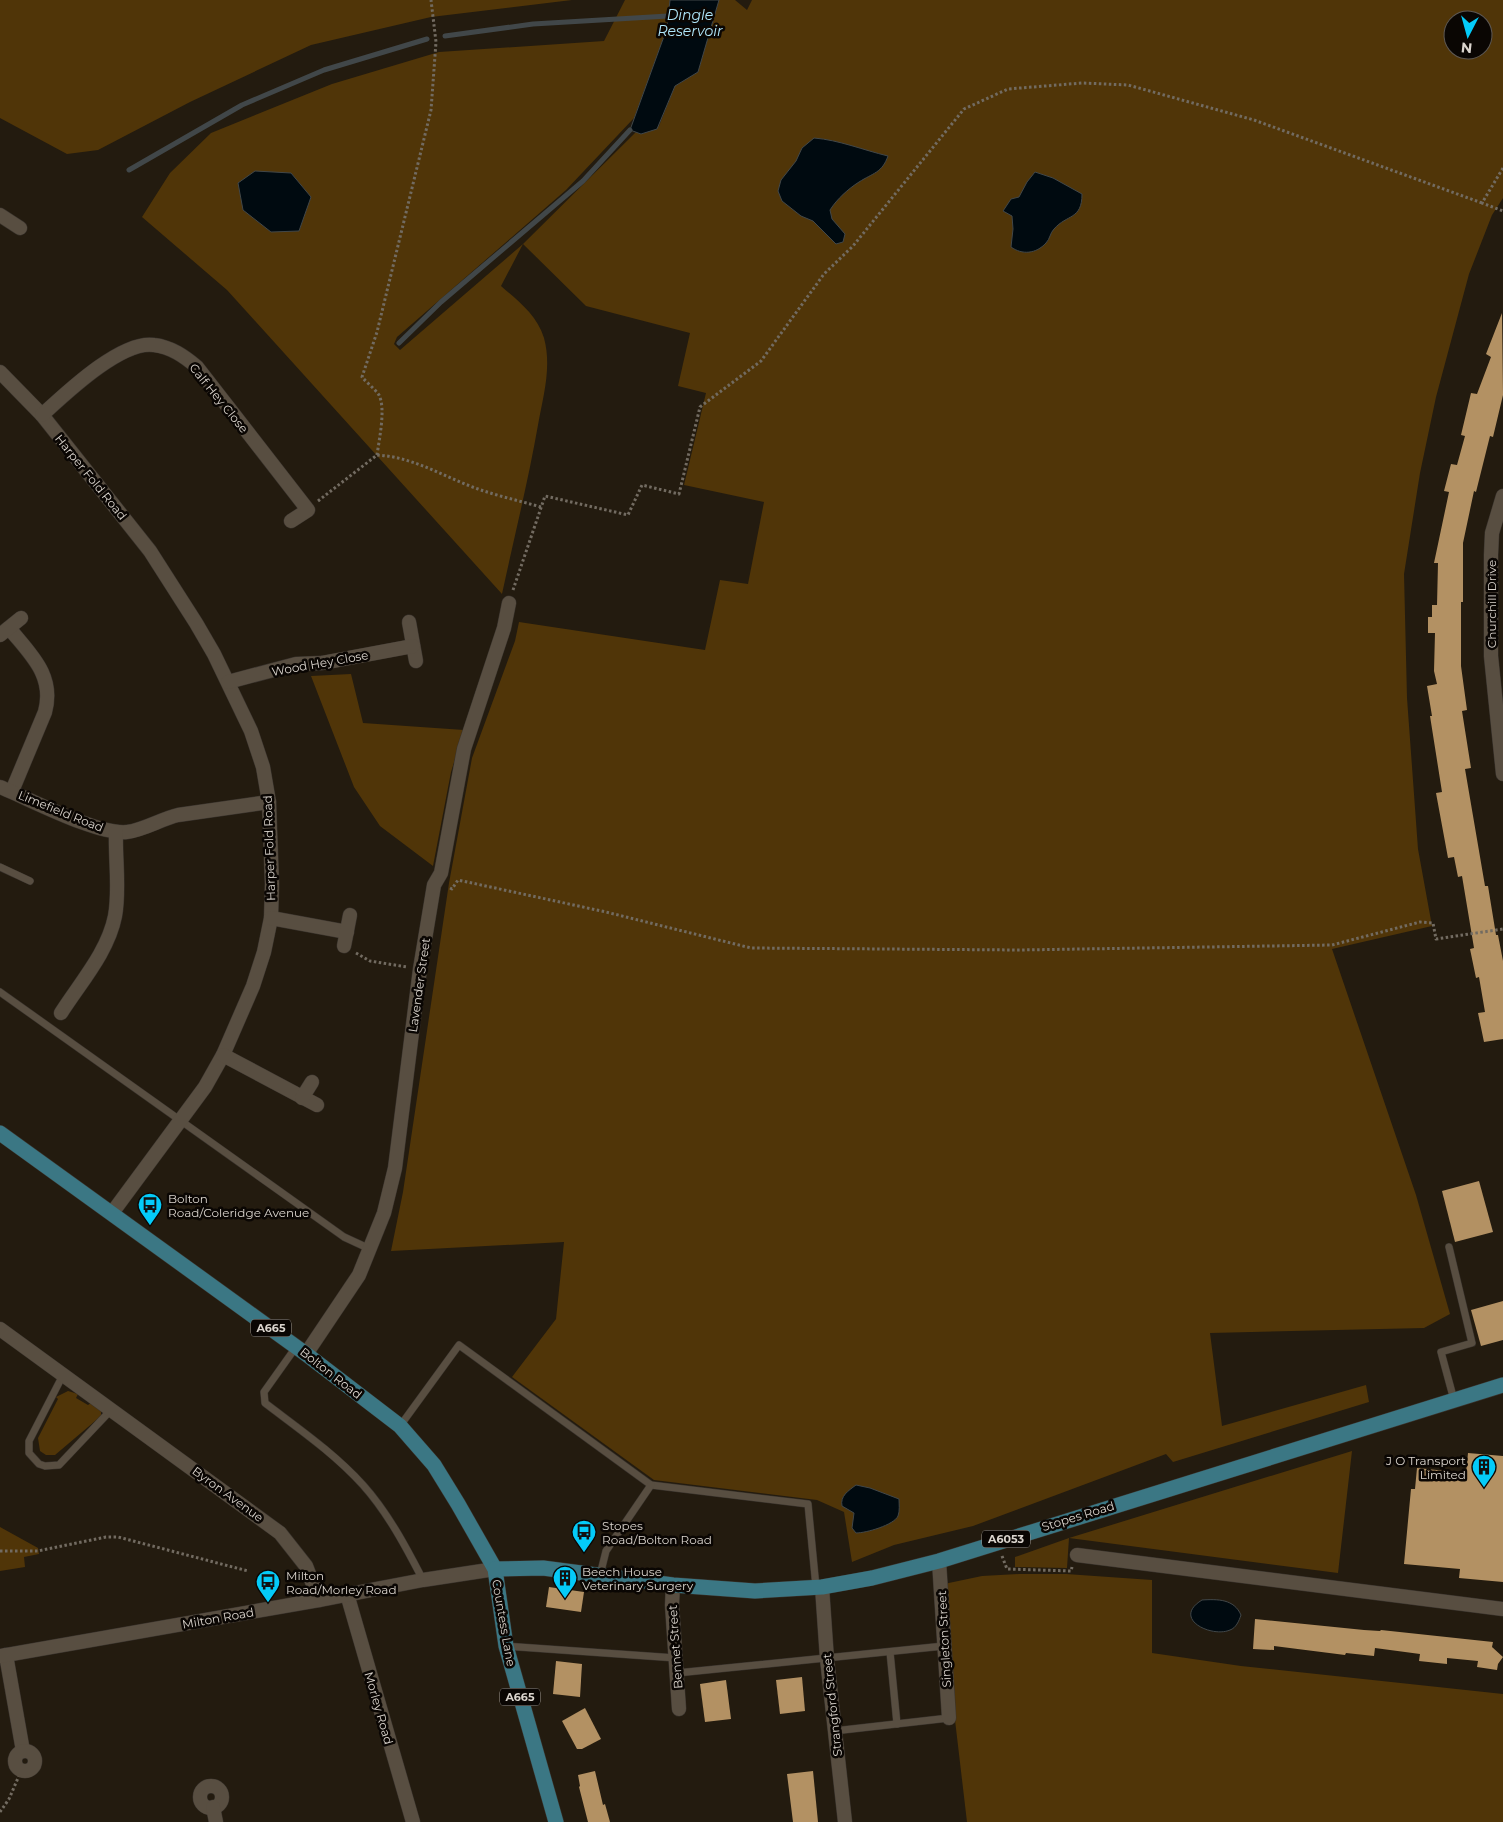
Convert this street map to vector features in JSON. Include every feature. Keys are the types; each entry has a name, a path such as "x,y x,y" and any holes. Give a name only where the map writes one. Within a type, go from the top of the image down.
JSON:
{"main road":[{"name":"Bolton Road","path":"0,1133 301,1350 400,1426 434,1465 495,1569"},
{"name":"Stopes Road","path":"495,1569 543,1568 673,1585 756,1591 819,1587 872,1578 939,1561 1503,1385"},
{"name":"Countess Lane","path":"495,1569 506,1646 556,1822"}],"street":[{"path":"1,219 20,228"},
{"name":"Calf Hey Close","path":"42,415 66,393 118,354 136,347 152,344 170,348 183,355 197,367 308,510"},
{"name":"Harper Fold Road","path":"0,372 42,415 150,551 196,623 228,682 254,740 263,768 269,802 272,884 271,918 264,952 253,986 223,1055 205,1087 112,1213"},
{"name":"Churchill Drive","path":"1503,496 1492,533 1491,555 1503,774"},
{"path":"291,521 308,510"},
{"name":"Lavender Street","path":"301,1350 359,1275 384,1213 395,1168 420,969 434,885 441,873 464,749 504,628 509,604"},
{"path":"6,789 48,701 44,673 4,632 21,618"},
{"path":"409,622 416,661"},
{"name":"Wood Hey Close","path":"228,682 296,664 322,663 413,646"},
{"name":"Limefield Road","path":"6,789 90,825 116,832 138,830 163,818 178,815 269,802"},
{"path":"61,1013 74,1004 110,934 117,898 116,832"},
{"path":"271,918 346,939 350,914"},
{"path":"223,1055 317,1106"},
{"path":"302,1098 312,1082"},
{"name":"Byron Avenue","path":"0,1329 280,1533 306,1566 319,1600"},
{"path":"1077,1555 1503,1609"},
{"name":"Singleton Street","path":"939,1561 949,1718"},
{"name":"Milton Road","path":"3,1656 423,1580 495,1569"},
{"name":"Bennet Street","path":"673,1585 672,1605 679,1709"},
{"name":"Strangford Street","path":"819,1587 845,1822"},
{"name":"Morley Road","path":"347,1594 413,1822"},
{"path":"3,1656 23,1751 18,1754 15,1760 16,1767 21,1771"},
{"path":"213,1807 216,1822"}],"lane":[{"path":"0,867 30,881"},
{"path":"0,992 344,1237 370,1249"},
{"path":"1449,1247 1472,1343 1441,1352 1454,1400"},
{"path":"400,1426 459,1345 651,1486 808,1504 819,1587"},
{"path":"301,1350 264,1392 265,1403 324,1447 364,1486 396,1532 423,1580"},
{"path":"63,1375 29,1440 29,1453 39,1464 46,1466 59,1465 111,1409"},
{"path":"600,1576 606,1551 651,1486"},
{"path":"506,1646 676,1658"},
{"path":"677,1673 944,1646"},
{"path":"890,1652 897,1724"},
{"path":"834,1731 949,1718"}],"path":[{"path":"377,455 382,418 379,396 362,377 377,332 431,110 436,42 431,0"},
{"path":"509,604 544,496 628,515 642,485 679,494 700,407 761,361 824,274 854,246 964,109 1008,89 1082,83 1128,85 1254,120 1503,211"},
{"path":"1482,203 1503,168"},
{"path":"308,510 377,455 409,460 478,489 541,507"},
{"path":"434,885 452,888 458,880 606,912 751,948 1019,950 1332,945 1420,922 1433,923 1436,938 1503,929"},
{"path":"346,939 370,961 420,969"},
{"path":"0,1551 38,1551 106,1536 118,1537 248,1571"},
{"path":"997,1542 1007,1569 1071,1571 1077,1555"},
{"path":"0,1812 9,1799 21,1771"}],"shaded area":[{"path":"0,0 572,0 431,17 311,45 190,102 98,150 67,154 0,118"},
{"path":"625,0 670,0 667,28 634,118 566,190 397,337 394,344 400,350 523,244 501,286 537,322 544,338 547,371 530,468 502,594 227,290 142,217 170,173 211,133 332,84 439,52 604,41","holes":["291,173 311,197 299,231"]},
{"path":"719,0 735,0 747,10 752,0 1503,0 1503,198 1492,215 1469,274 1436,397 1420,473 1404,574 1407,698 1418,849 1432,926 1332,949 1416,1195 1450,1314 1424,1328 1210,1333 1222,1426 1366,1385 1369,1402 1173,1462 1166,1454 973,1526 894,1545 852,1562 844,1512 817,1500 654,1480 512,1377 556,1319 564,1242 391,1251 403,1192 449,883 472,758 515,641 519,622 705,650 720,580 748,584 764,502 684,485 706,393 678,386 690,333 586,306 523,244 636,132 641,134 659,126 675,86 698,72"},
{"path":"351,674 363,723 464,730 451,772 433,866 380,826 354,787 311,676"},
{"path":"68,1391 78,1394 76,1398 88,1405 91,1403 101,1411 101,1416 55,1455 46,1455 40,1451 38,1438 58,1399 56,1397"},
{"path":"1352,1451 1338,1573 1069,1538"},
{"path":"0,1527 38,1548 39,1554 24,1557 25,1567 0,1571"},
{"path":"1069,1538 1067,1568 1015,1567 1015,1557"},
{"path":"1066,1574 1152,1580 1152,1653 1241,1666 1503,1694 1503,1822 967,1822 953,1703 944,1584 982,1576"}],"water":[{"name":"Dingle Reservoir","path":"670,0 719,0 698,72 675,86 657,129 641,134 630,130 667,28"},
{"path":"814,138 842,143 888,156 880,169 851,188 839,198 830,210 832,219 845,234 843,242 836,244 813,221 801,216 782,201 778,191 781,180 796,161 802,148"},
{"path":"255,171 291,173 311,197 299,231 271,232 243,210 238,183"},
{"path":"1035,172 1053,178 1082,194 1081,202 1077,213 1059,224 1042,247 1024,252 1011,247 1012,216 1003,211 1011,199 1019,197"},
{"path":"856,1485 899,1499 898,1516 879,1528 856,1533 852,1528 854,1513 842,1506 842,1499"},
{"path":"1202,1600 1220,1600 1234,1606 1241,1615 1236,1626 1222,1632 1205,1629 1198,1625 1192,1620 1191,1614 1194,1607"}],"building":[{"path":"1502,313 1503,395 1493,437 1490,436 1476,492 1474,491 1463,543 1463,602 1461,602 1461,666 1467,710 1462,711 1471,768 1465,769 1485,886 1488,886 1496,935 1498,935 1503,961 1503,1039 1484,1042 1478,1013 1485,1012 1479,977 1476,978 1470,949 1474,948 1462,876 1458,877 1454,857 1448,858 1436,793 1442,792 1427,686 1437,684 1434,671 1435,633 1428,633 1428,617 1432,617 1432,605 1437,605 1438,563 1434,563 1449,492 1444,491 1451,464 1457,465 1465,436 1461,435 1471,393 1477,394 1491,357 1486,354"},
{"path":"1479,1181 1493,1232 1455,1242 1442,1191"},
{"path":"1503,1301 1503,1340 1481,1346 1471,1310"},
{"path":"1468,1453 1503,1456 1503,1582 1459,1578 1460,1569 1404,1564 1411,1489 1415,1489 1417,1468 1466,1473"},
{"name":"Beech House Veterinary Surgery","path":"549,1587 584,1592 581,1612 546,1607"},
{"path":"1255,1619 1493,1642 1492,1647 1503,1657 1498,1664 1497,1670 1477,1667 1478,1661 1447,1658 1447,1664 1419,1661 1420,1654 1375,1648 1374,1656 1346,1653 1345,1655 1274,1646 1274,1650 1253,1649"},
{"path":"556,1661 582,1664 580,1697 553,1694"},
{"path":"802,1677 805,1711 780,1714 776,1680"},
{"path":"726,1680 731,1719 705,1722 700,1684"},
{"path":"585,1708 601,1739 582,1749 577,1749 562,1721"},
{"path":"595,1771 603,1805 605,1804 610,1822 588,1822 579,1787 578,1775"},
{"path":"813,1771 818,1822 793,1822 787,1774"}],"waterway":[{"path":"445,36 533,24 668,16"},
{"path":"129,170 242,105 324,70 427,39"},
{"path":"399,343 441,302 583,181 630,130"}],"place":[{"name":"Bolton Road/Coleridge Avenue","path":"150,1226"},
{"name":"J O Transport Limited","path":"1484,1488"},
{"name":"Stopes Road/Bolton Road","path":"584,1553"},
{"name":"Beech House Veterinary Surgery","path":"565,1599"},
{"name":"Milton Road/Morley Road","path":"268,1603"}]}
